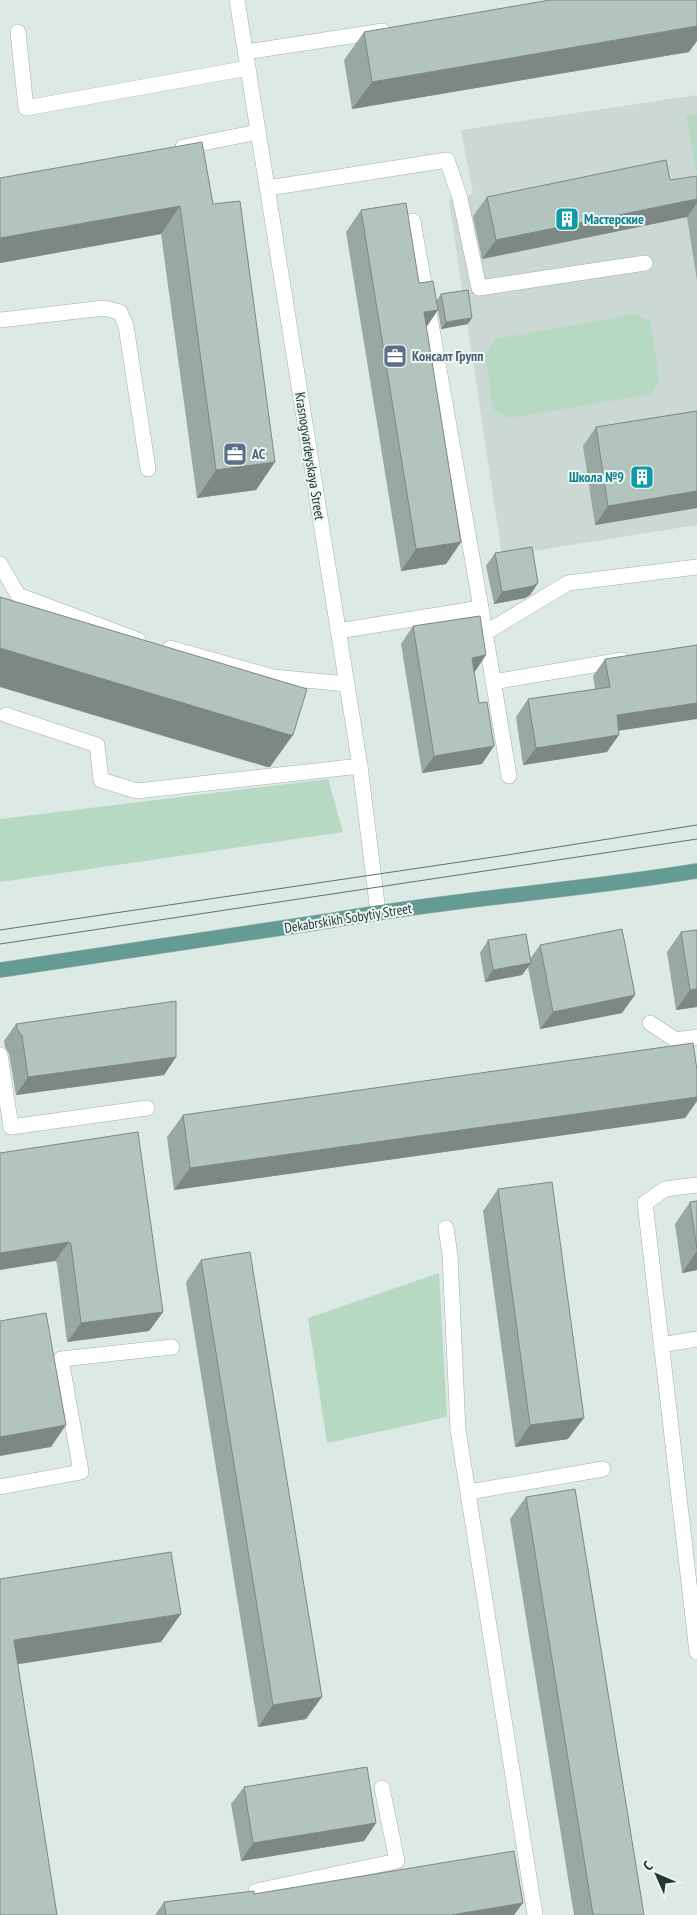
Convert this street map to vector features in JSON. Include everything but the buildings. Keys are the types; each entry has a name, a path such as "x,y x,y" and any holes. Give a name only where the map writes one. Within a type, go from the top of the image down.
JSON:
{"main road":[{"name":"Dekabrskikh Sobytiy Street","path":"0,970 378,912 625,883 697,871"}],"street":[{"name":"Krasnogvardeyskaya Street","path":"237,0 360,766 372,848 378,912"},
{"path":"246,52 394,29"},
{"path":"18,32 26,108 248,68"},
{"path":"172,149 258,132"},
{"path":"268,188 447,160 460,198 479,288 645,263"},
{"path":"413,221 509,776"},
{"path":"0,320 104,308 120,312 126,326 148,468"},
{"path":"0,564 18,596 154,644 273,676 347,684"},
{"path":"485,633 568,584 697,567"},
{"path":"338,631 481,608"},
{"path":"493,682 639,658"},
{"path":"6,715 97,745 101,780 137,791 360,766"},
{"path":"650,1023 676,1040 697,1037"},
{"path":"0,1056 11,1127 147,1108"},
{"path":"697,1185 666,1189 645,1203 697,1652"},
{"path":"446,1228 450,1255 458,1430 470,1492 535,1915"},
{"path":"661,1345 697,1339"},
{"path":"0,1487 81,1472 61,1359 172,1347"},
{"path":"470,1492 603,1469"},
{"path":"256,1891 397,1861 382,1788"}],"shaded area":[{"path":"697,95 697,525 502,556 449,201 473,194 461,130"}],"green space":[{"path":"697,114 697,175 686,116"},
{"path":"634,314 651,321 659,380 652,394 509,418 493,409 485,356 495,339"},
{"path":"328,779 343,832 0,882 0,819"},
{"path":"439,1273 447,1417 327,1443 308,1318"}],"tram line":[{"path":"0,930 697,825"},
{"path":"0,944 697,839"}],"place":[{"name":"Мастерские","path":"567,219"},
{"name":"Консалт Групп","path":"395,356"},
{"name":"АС","path":"235,454"},
{"name":"Школа №9","path":"642,477"}]}
